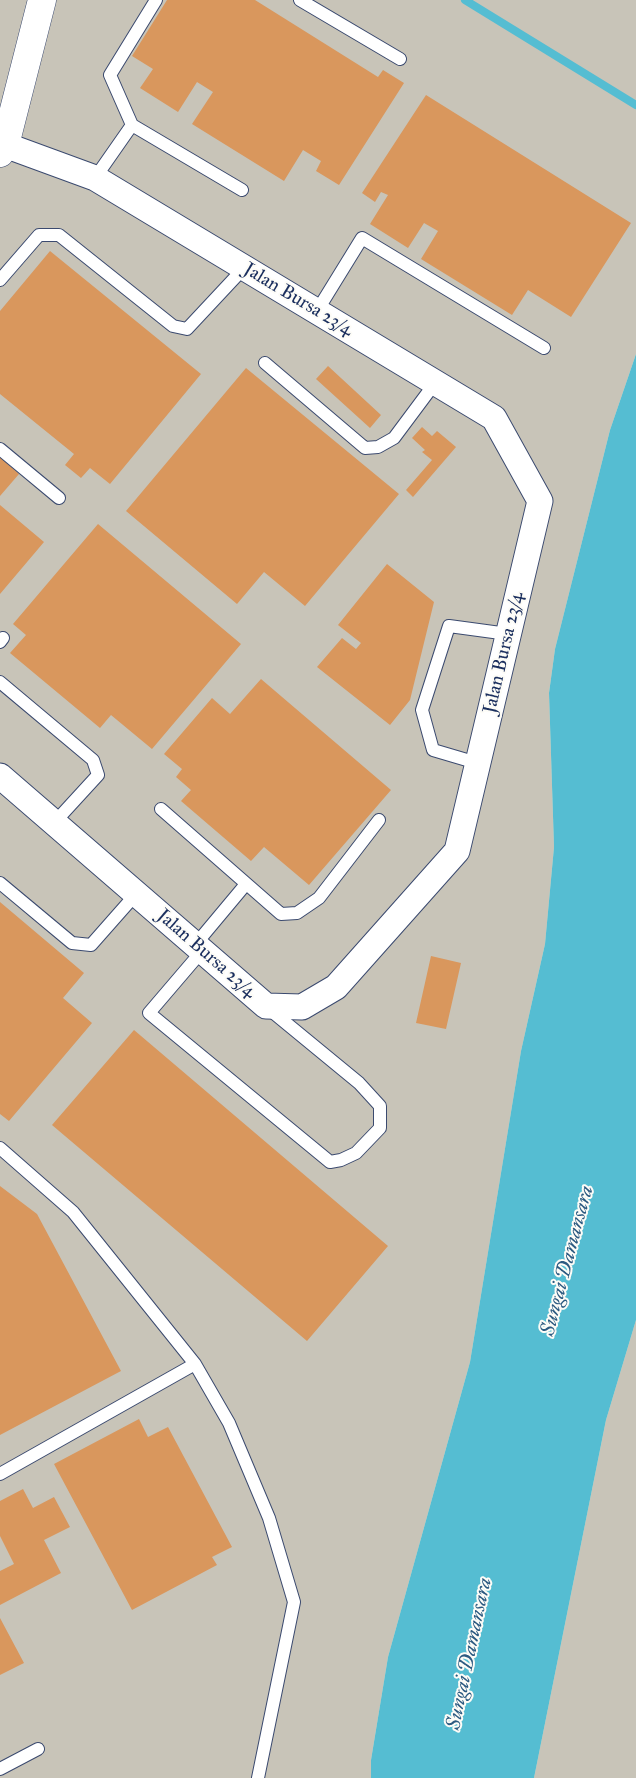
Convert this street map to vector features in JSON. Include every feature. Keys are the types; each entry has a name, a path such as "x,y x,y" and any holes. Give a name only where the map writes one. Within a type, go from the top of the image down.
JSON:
{"main road":[{"path":"2,149 42,0"}],"street":[{"name":"Jalan Bursa 23/4","path":"0,776 266,1006 302,1007 336,988 456,851 540,501 494,418 95,178 2,149"}],"lane":[{"path":"156,0 110,75 132,125 242,190"},
{"path":"300,0 400,59"},
{"path":"95,178 132,125"},
{"path":"0,280 39,234 59,235 172,326 187,329 244,268"},
{"path":"316,312 362,238 544,348"},
{"path":"264,363 365,448 378,448 394,438 435,382"},
{"path":"0,449 59,498"},
{"path":"477,763 433,750 422,710 449,626 508,634"},
{"path":"0,682 94,760 98,775 54,823"},
{"path":"161,810 281,914 297,913 319,898 379,820"},
{"path":"0,883 72,943 91,945 136,894"},
{"path":"246,884 149,1013 330,1162 341,1160 356,1153 380,1128 380,1106 358,1083 266,1006"},
{"path":"0,1148 73,1212 196,1364 229,1423 269,1518 294,1602 258,1778"},
{"path":"0,1474 196,1364"},
{"path":"0,1769 38,1748"}],"shaded area":[{"path":"0,0 636,0 636,354 610,430 555,649 549,693 554,847 545,944 521,1051 470,1362 388,1657 371,1760 371,1778 0,1778"},
{"path":"636,1320 636,1778 534,1778 606,1420"}],"water":[{"name":"Sungai Damansara","path":"636,354 636,1320 606,1420 534,1778 371,1778 371,1760 388,1657 470,1362 521,1051 545,944 554,847 549,693 555,649 610,430"}],"building":[{"path":"167,0 255,0 378,77 383,70 404,83 339,185 316,171 321,161 303,150 284,181 192,124 213,92 197,82 178,112 140,88 153,69 132,56"},
{"path":"426,95 631,223 571,317 528,290 512,315 421,259 438,231 424,223 408,248 370,224 388,195 381,192 375,202 362,193"},
{"path":"50,251 201,374 110,484 90,468 81,478 65,465 74,454 0,394 0,311"},
{"path":"328,366 381,415 370,428 316,379"},
{"path":"246,368 399,494 305,606 264,572 237,604 126,511"},
{"path":"422,427 432,436 437,431 456,447 413,497 406,490 432,460 422,452 425,450 412,438"},
{"path":"0,457 19,474 0,496"},
{"path":"0,505 44,542 0,594"},
{"path":"98,524 241,644 152,749 111,715 100,728 10,653 26,635 13,624"},
{"path":"387,564 434,602 410,700 390,725 317,667 342,638 356,649 361,643 338,625"},
{"path":"261,679 391,790 309,885 264,847 251,861 181,801 191,790 176,777 182,769 164,754 212,698 230,714"},
{"path":"0,902 84,973 63,998 92,1023 9,1121 0,1114"},
{"path":"431,956 461,963 446,1029 416,1023"},
{"path":"134,1030 388,1246 307,1341 52,1125"},
{"path":"0,1186 37,1214 121,1371 0,1435"},
{"path":"139,1419 148,1437 168,1427 232,1547 212,1557 217,1565 132,1610 54,1464"},
{"path":"23,1489 33,1508 54,1497 70,1527 44,1540 61,1573 0,1605 0,1571 14,1564 0,1536 0,1501"},
{"path":"0,1618 24,1663 0,1675"}],"waterway":[{"path":"465,0 636,105"}]}
